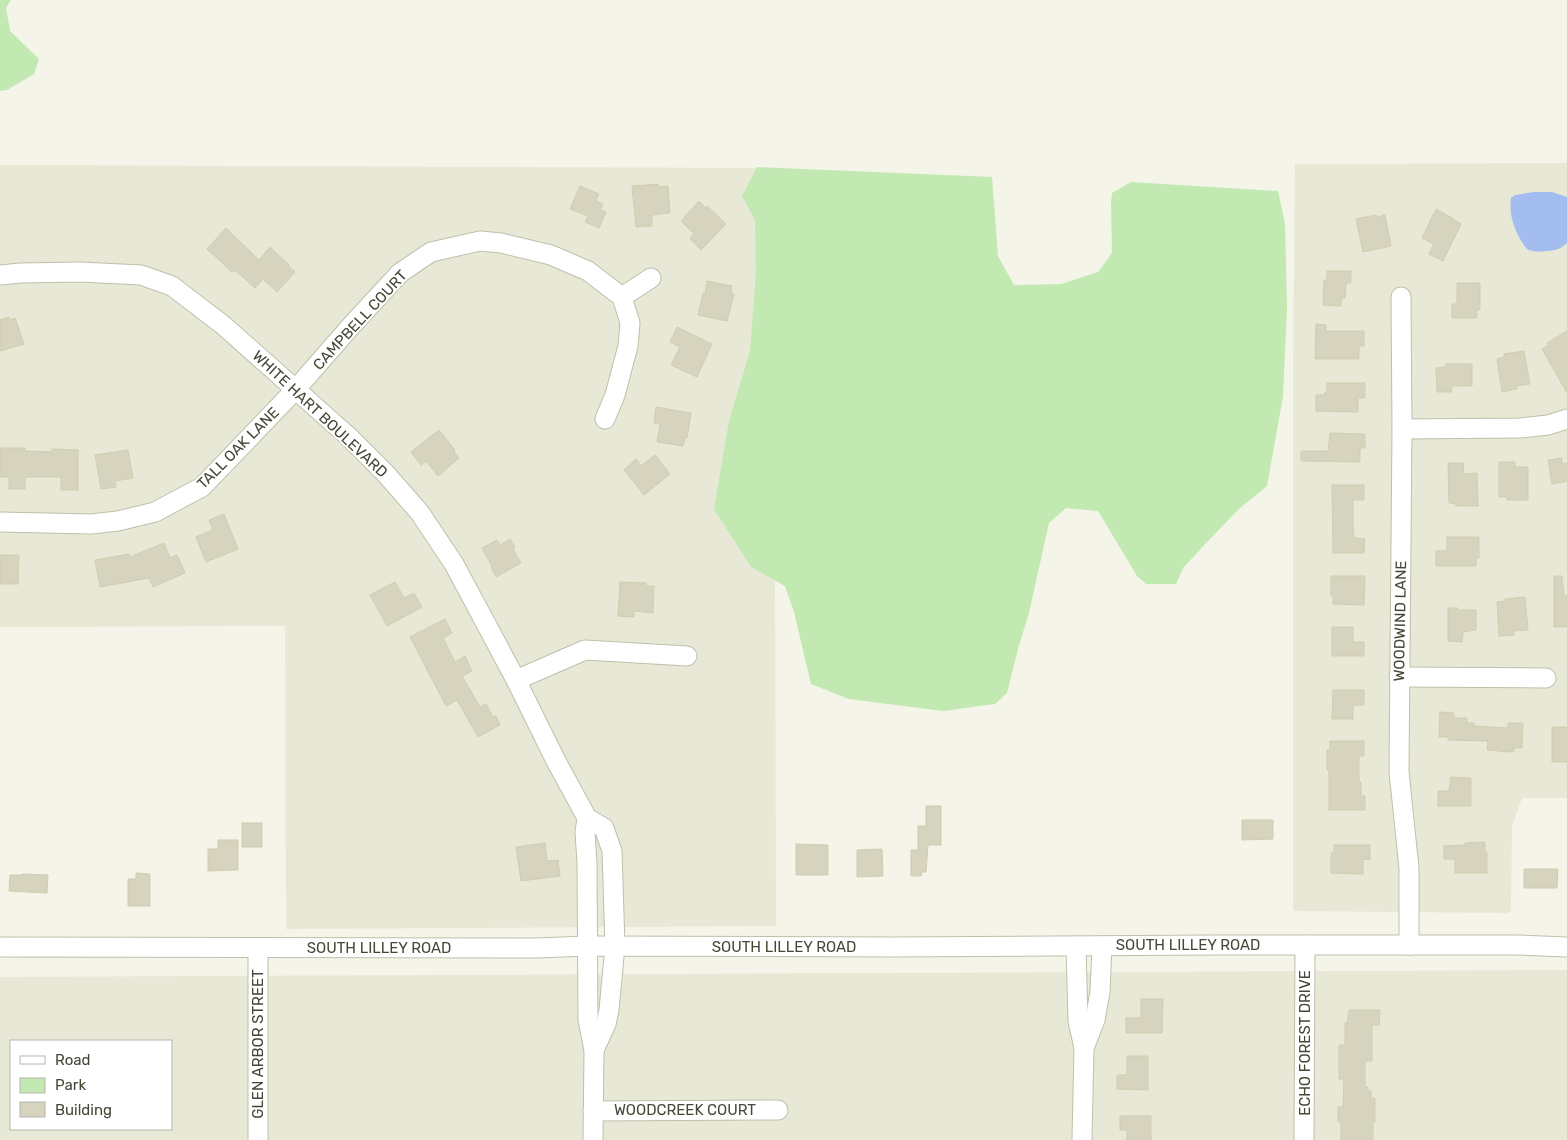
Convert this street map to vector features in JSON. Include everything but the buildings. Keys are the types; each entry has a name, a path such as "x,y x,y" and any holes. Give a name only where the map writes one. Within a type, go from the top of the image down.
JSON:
{"street":[{"name":"CAMPBELL COURT","path":"296,390 350,326 400,273 432,252 480,241 501,243 551,255 588,271 622,297"},
{"name":"WHITE HART BOULEVARD","path":"0,275 80,272 141,275 172,286 224,325 349,437 386,474 420,513 454,564 587,818 604,828 612,851 615,946 609,1010 606,1024 594,1050"},
{"path":"605,420 615,395 628,346 630,323 622,297 651,278"},
{"name":"WOODWIND LANE","path":"1402,297 1399,772 1409,868 1409,945"},
{"name":"TALL OAK LANE","path":"0,522 91,524 118,521 155,512 202,487 296,390"},
{"path":"1402,429 1520,428 1548,425 1567,419"},
{"path":"516,680 585,650 687,656"},
{"path":"1399,677 1546,678"},
{"path":"587,818 585,832 587,863 588,1020 594,1050 593,1140"},
{"name":"SOUTH LILLEY ROAD","path":"0,948 1305,945 1517,945 1567,947"},
{"name":"ECHO FOREST DRIVE","path":"1304,1140 1305,945"},
{"path":"1076,946 1078,1021 1084,1048 1082,1140"},
{"path":"1084,1048 1095,1020 1100,992 1102,946"},
{"name":"GLEN ARBOR STREET","path":"258,948 258,1140"},
{"name":"WOODCREEK COURT","path":"593,1111 778,1110"}],"shaded area":[{"path":"1567,163 1567,798 1522,798 1512,826 1511,911 1507,913 1293,911 1295,164"},
{"path":"0,165 774,168 776,926 286,929 285,626 0,627"},
{"path":"1567,970 1567,1140 0,1140 0,977"}],"green space":[{"path":"0,0 11,0 6,8 10,31 39,59 34,74 7,90 0,91"},
{"path":"757,167 992,177 998,256 1014,285 1061,284 1098,272 1112,253 1112,193 1131,182 1278,191 1285,224 1287,308 1283,396 1267,486 1240,508 1183,568 1176,584 1146,584 1137,576 1098,511 1066,508 1049,523 1029,613 1007,693 995,704 943,711 849,699 811,684 794,612 785,586 751,567 714,509 729,421 750,351 756,273 755,220 742,196"}],"water":[{"path":"1552,192 1567,197 1567,243 1560,248 1541,252 1529,250 1518,234 1511,214 1511,198 1515,195"}]}
